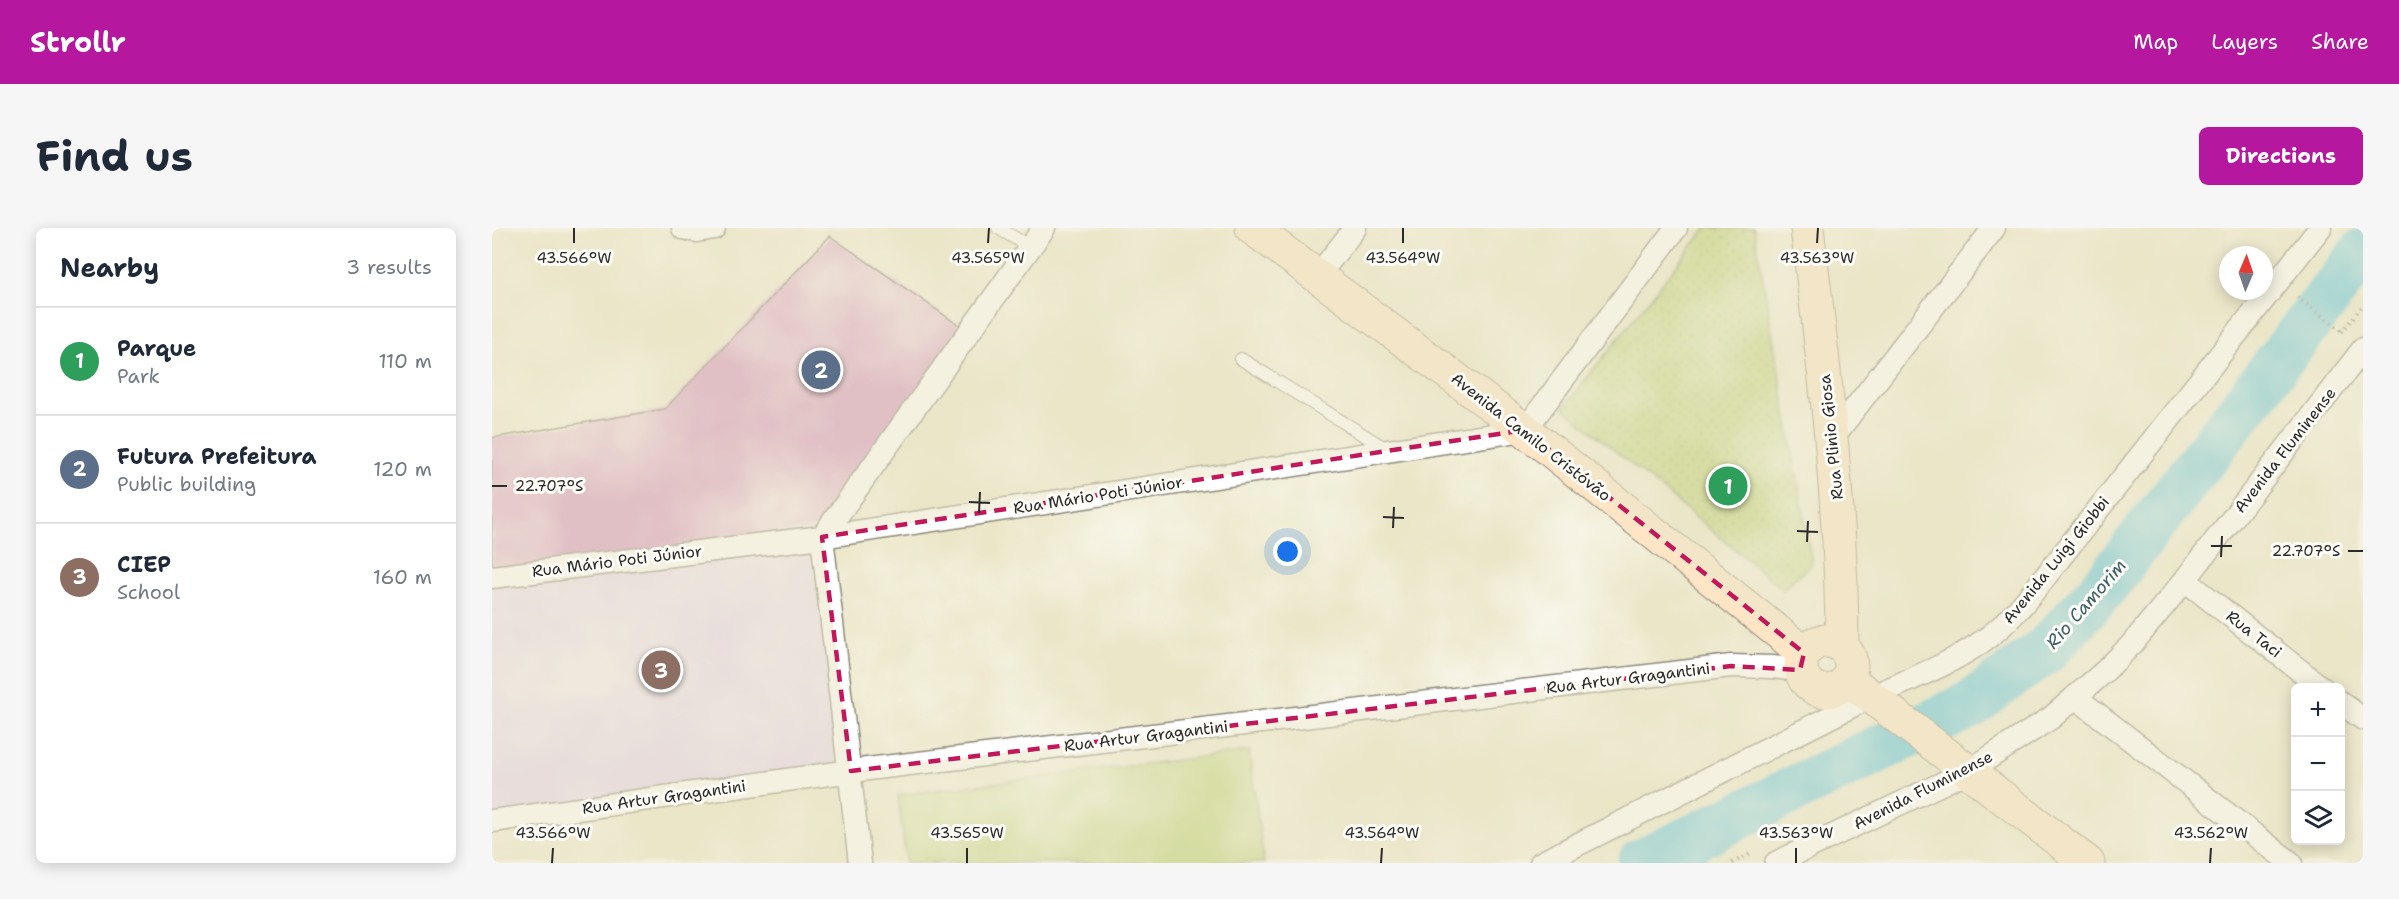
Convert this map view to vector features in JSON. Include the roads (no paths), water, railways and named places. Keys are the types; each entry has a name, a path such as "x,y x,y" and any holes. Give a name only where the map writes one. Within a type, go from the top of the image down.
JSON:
{"street":[{"path":"683,228 697,231 714,228"},
{"path":"860,863 822,537 1044,228"},
{"name":"Avenida Camilo Cristóvão","path":"1252,228 1525,430 1802,662 1806,683 1825,692 1838,688 1872,696"},
{"path":"1317,277 1355,228"},
{"path":"1525,430 1676,228"},
{"name":"Rua Plinio Giosa","path":"1807,228 1833,437 1842,570 1842,646 1872,696"},
{"path":"1833,437 1994,228"},
{"name":"Avenida Luigi Giobbi","path":"1541,863 1872,696 1930,672 1981,643 2006,622 2046,576 2319,228"},
{"name":"Avenida Fluminense","path":"1769,855 2051,718 2132,644 2185,580 2363,349"},
{"name":"Rua Mário Poti Júnior","path":"492,577 822,537 1525,430"},
{"name":"Rua Taci","path":"2185,580 2317,683"},
{"path":"1802,662 1811,645 1822,641 1842,646"},
{"name":"Rua Artur Gragantini","path":"492,821 850,771 1731,666 1772,667 1802,662"},
{"path":"1872,696 2088,863"},
{"path":"2075,697 2291,863"},
{"path":"2345,706 2363,719"}],"lane":[{"path":"998,228 1030,247"},
{"path":"1241,359 1390,450"}],"waterway":[{"name":"Rio Camorim","path":"1641,863 1970,705 2046,650 2103,588 2363,252"}],"place":[{"name":"Futura Prefeitura","path":"821,370"},
{"name":"Parque","path":"1728,486"},
{"name":"CIEP","path":"661,670"}]}
